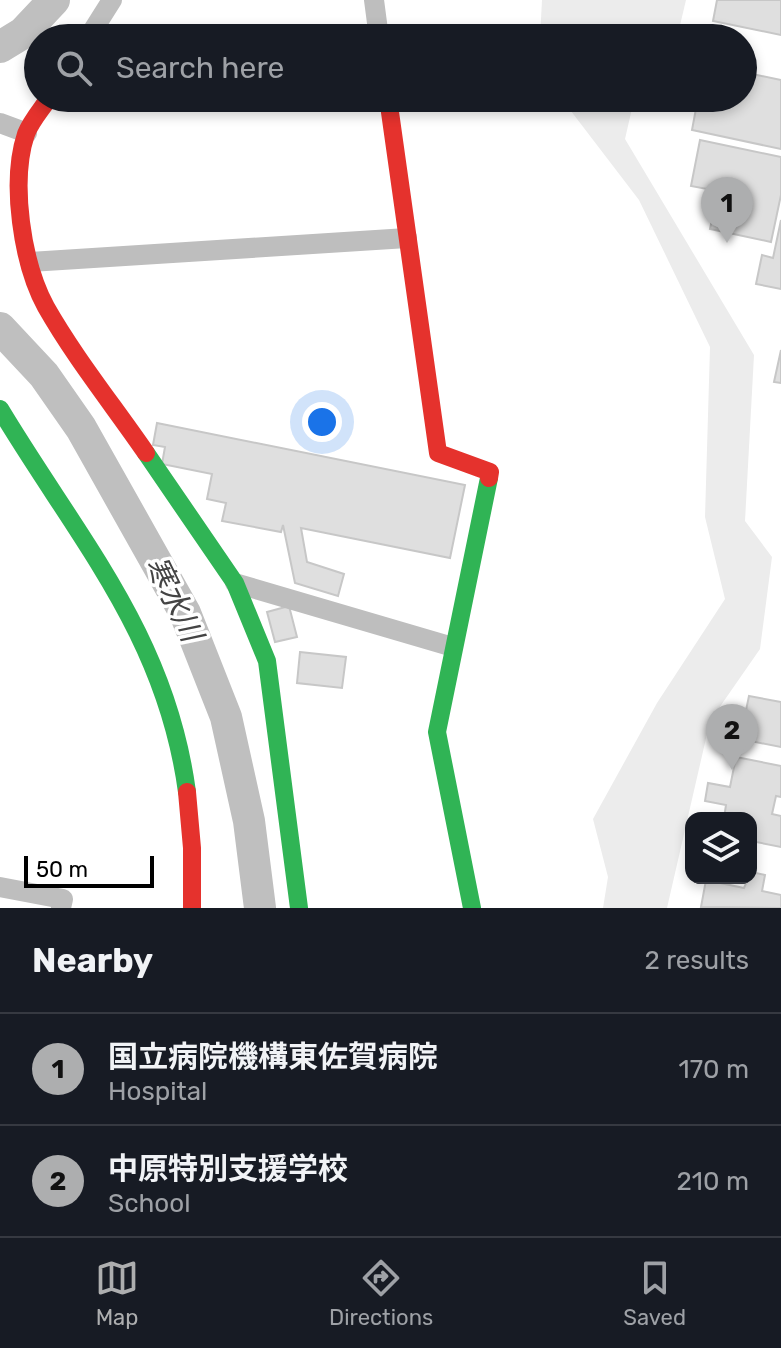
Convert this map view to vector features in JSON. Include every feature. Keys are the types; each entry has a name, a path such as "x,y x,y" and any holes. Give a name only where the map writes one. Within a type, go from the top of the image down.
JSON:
{"street":[{"path":"97,24 112,0"},
{"path":"374,0 377,24"},
{"path":"32,112 13,128 19,216 30,262 45,305 235,583 267,661 299,908"},
{"path":"390,112 438,453 490,472 437,732 472,908"},
{"path":"30,262 407,238"},
{"path":"0,409 31,464 111,581 153,659 169,714 189,810 195,876 192,908"},
{"path":"235,583 453,647"},
{"path":"0,887 63,899 61,908"}],"shaded area":[{"path":"542,0 686,0 680,24 541,24"},
{"path":"572,112 631,112 625,139 754,355 745,521 772,557 760,649 710,721 689,812 685,812 685,830 667,908 603,908 608,877 593,819 657,703 725,599 705,517 710,347 639,200"}],"building":[{"path":"717,0 781,0 781,35 757,30 757,24 713,21"},
{"path":"757,75 781,80 781,149 692,130 695,112 757,112"},
{"path":"700,140 781,157 781,195 771,242 710,229 718,191 691,186"},
{"path":"781,220 781,289 756,284 762,255 773,258"},
{"path":"781,350 781,383 774,382"},
{"path":"157,423 465,485 450,558 301,528 307,562 344,574 338,596 295,583 283,525 281,532 222,521 226,503 207,499 212,474 162,464 165,447 153,445"},
{"path":"289,606 297,637 275,642 267,612"},
{"path":"300,652 346,657 342,688 297,683"},
{"path":"749,696 781,702 781,747 740,739"},
{"path":"736,757 781,766 781,797 776,796 772,814 781,816 781,847 757,842 757,812 725,812 726,805 705,801 708,783 730,787"},
{"path":"757,873 765,875 762,891 781,895 781,908 701,907 705,884 744,888 746,884 757,884"}],"waterway":[{"name":"寒水川","path":"31,24 54,0"},
{"name":"寒水川","path":"0,47 24,32"},
{"name":"寒水川","path":"0,328 44,375 81,428 185,613 226,717 249,821 260,908"}],"traffic: fast":[{"path":"0,409 115,590 139,636 160,684 176,736 187,792"},
{"path":"146,453 235,583 267,661 299,908"},
{"path":"472,908 437,732 489,478"}],"traffic: jam":[{"path":"39,112 26,134 19,175 21,222 30,268 57,326 146,453"},
{"path":"390,112 438,453 490,472 489,478"},
{"path":"187,792 192,848 192,908"}],"place":[{"name":"国立病院機構東佐賀病院","path":"727,243"},
{"name":"中原特別支援学校","path":"732,770"}]}
